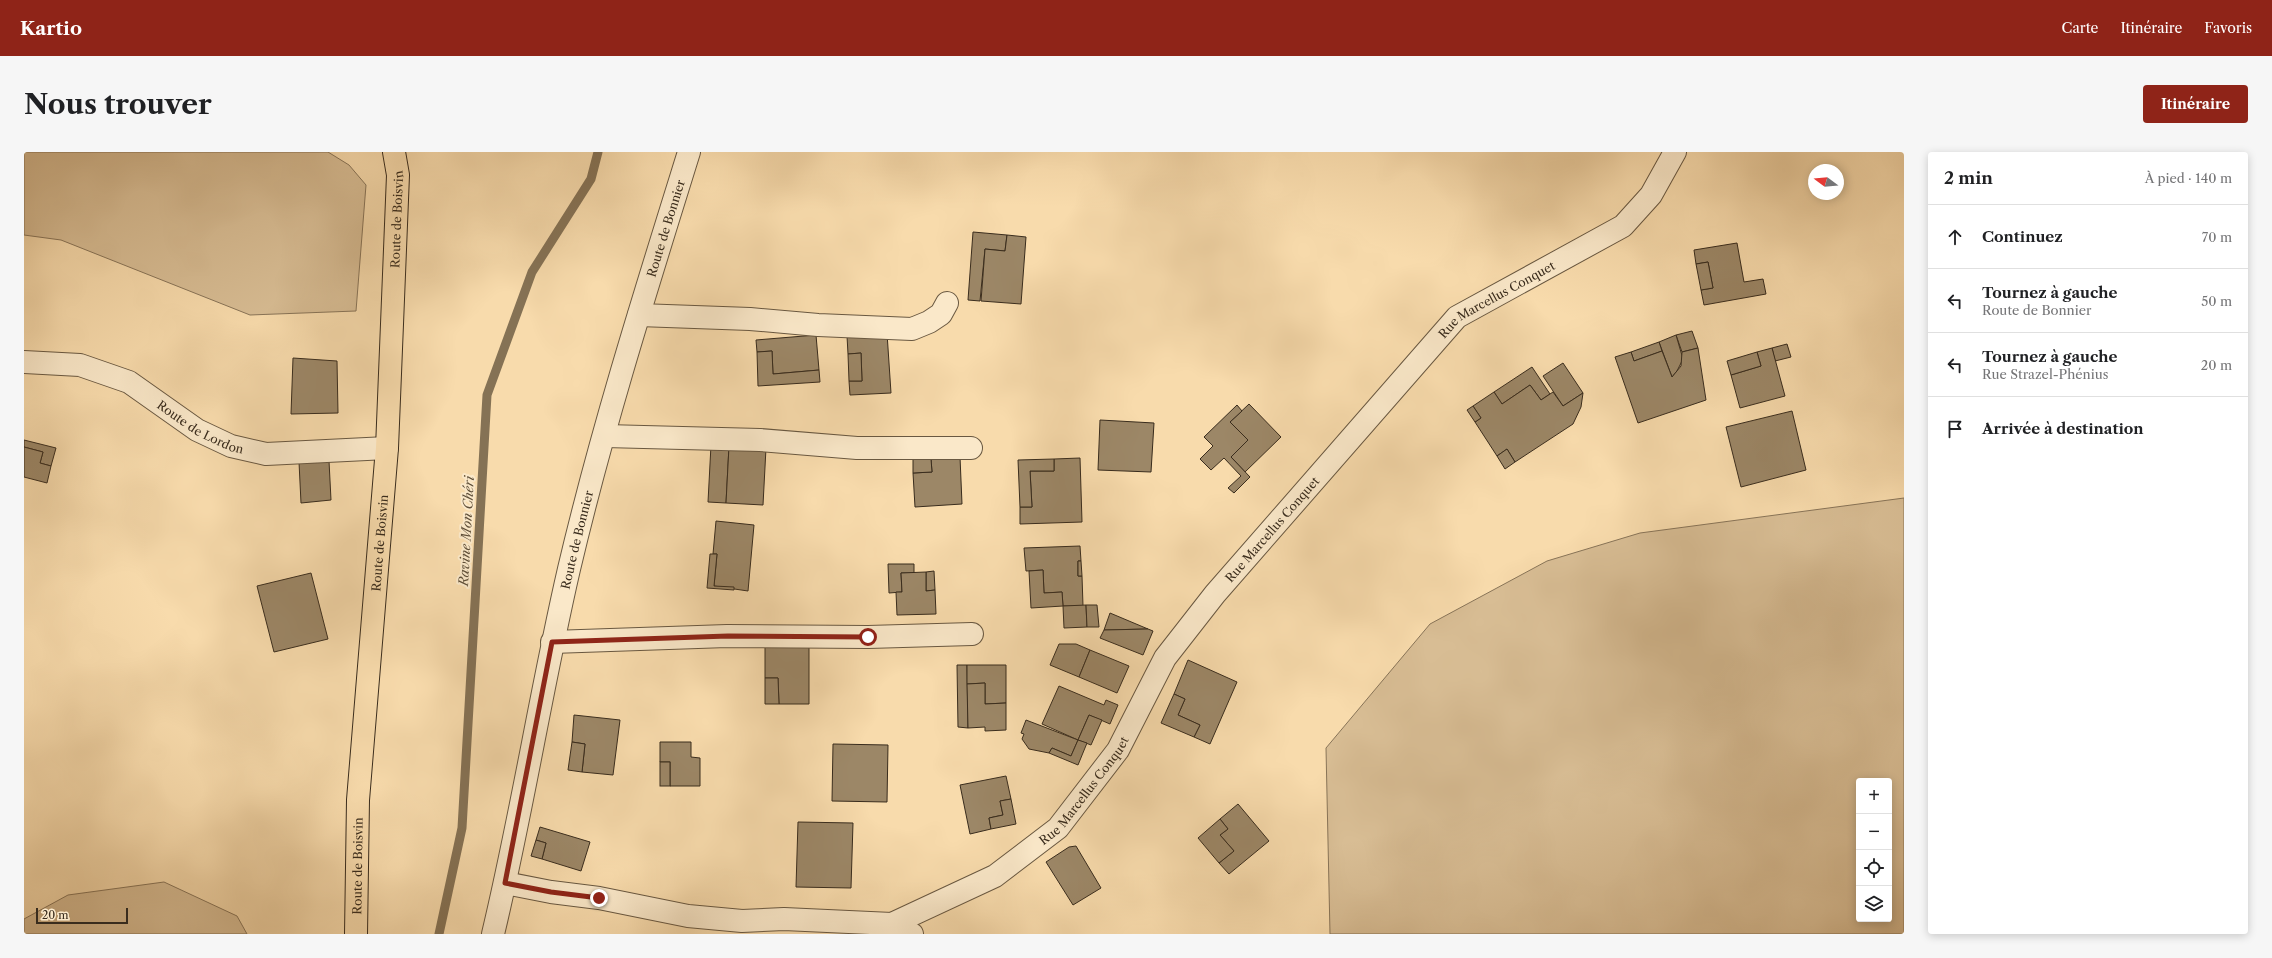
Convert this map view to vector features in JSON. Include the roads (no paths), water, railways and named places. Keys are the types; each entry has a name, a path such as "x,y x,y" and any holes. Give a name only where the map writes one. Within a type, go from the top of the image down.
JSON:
{"main road":[{"name":"Route de Boisvin","path":"356,934 358,800 387,448 398,175 394,152"}],"street":[{"name":"Route de Bonnier","path":"493,934 505,883 552,642 570,566 640,314 689,152"},
{"name":"Rue Marcellus Conquet","path":"892,924 995,876 1058,828 1118,750 1165,658 1202,611 1457,317 1623,226 1652,195 1675,152"},
{"path":"640,314 912,329 941,314 947,303"},
{"name":"Route de Lordon","path":"24,362 80,365 129,382 197,430 231,446 266,454 387,448"},
{"path":"605,436 760,440 858,448 971,448"},
{"path":"552,642 728,636 868,637 972,634"},
{"path":"505,883 551,892 599,898 688,916 742,921 784,919 892,924 912,934"}],"waterway":[{"name":"Ravine Mon Chéri","path":"439,934 462,828 487,395 532,272 591,179 598,152"}]}
